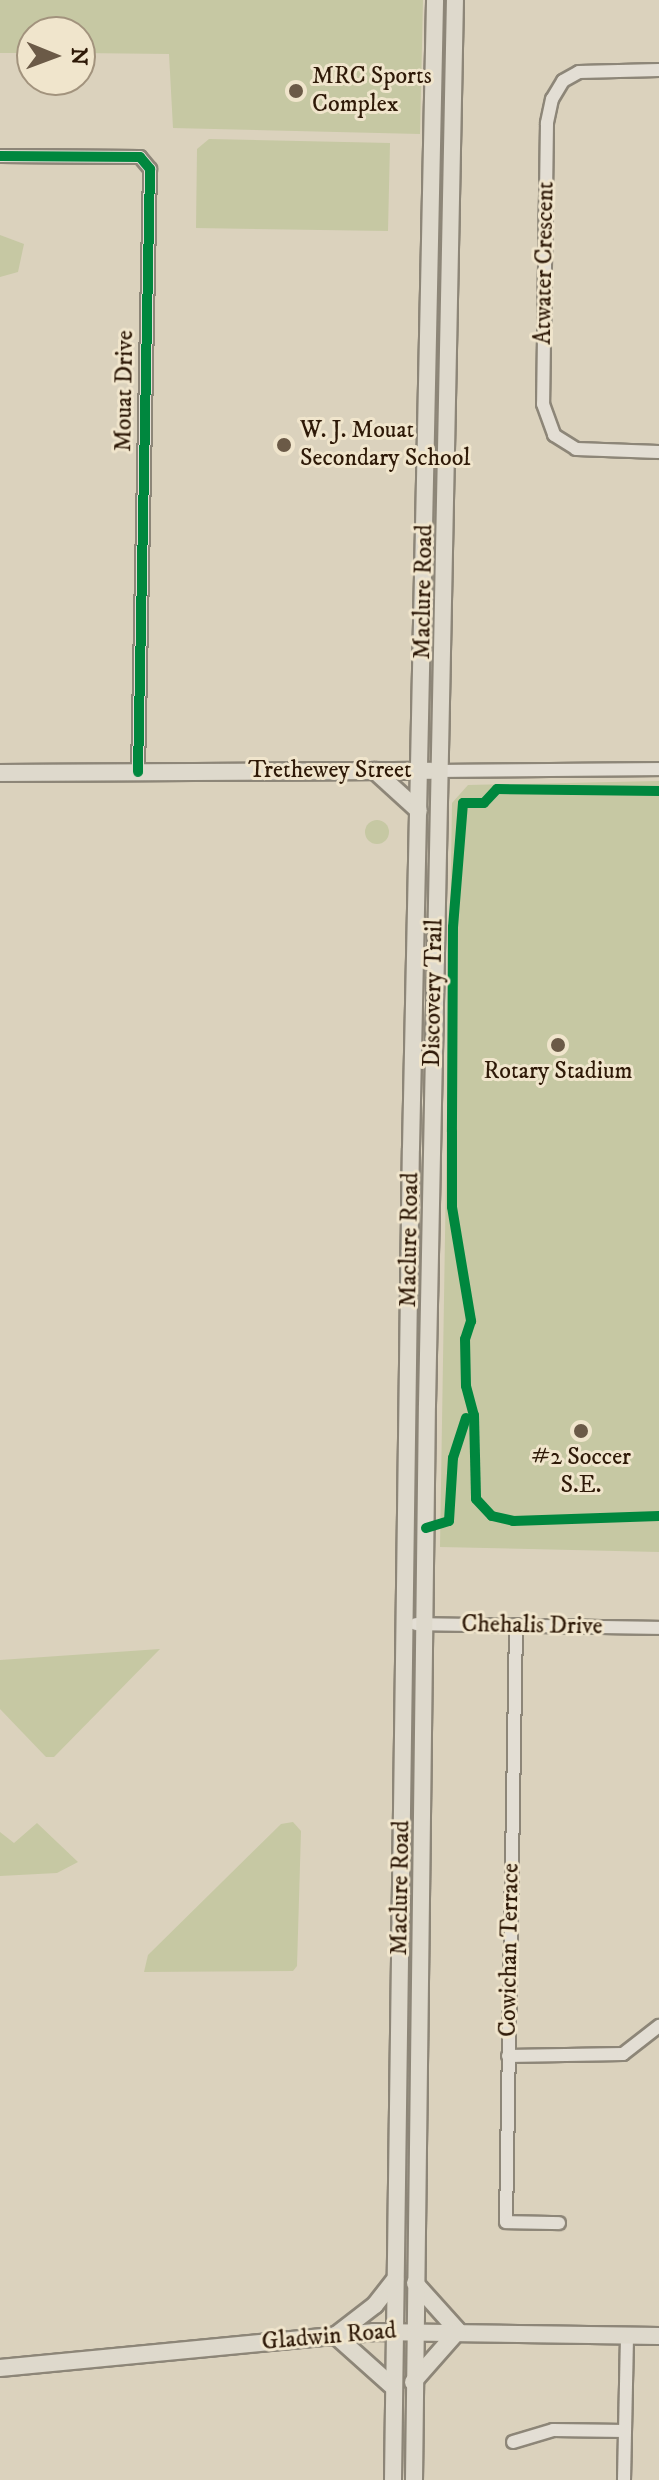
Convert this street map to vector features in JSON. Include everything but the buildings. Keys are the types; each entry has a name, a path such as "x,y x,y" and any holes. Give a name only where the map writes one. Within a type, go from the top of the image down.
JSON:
{"main road":[{"name":"Maclure Road","path":"393,2480 391,2385 435,0"},
{"name":"Maclure Road","path":"414,2480 412,2384 424,1624 455,0"},
{"path":"375,771 419,811"},
{"name":"Trethewey Street","path":"0,773 441,771"},
{"path":"391,2385 335,2335 375,2305 395,2279"},
{"path":"412,2384 458,2331 415,2283"},
{"name":"Gladwin Road","path":"0,2368 413,2330 659,2336"}],"street":[{"name":"Atwater Crescent","path":"659,70 579,72 563,81 552,99 547,123 543,404 554,435 576,449 659,452"},
{"name":"Mouat Drive","path":"0,156 140,157 150,169 138,772"},
{"name":"Trethewey Street","path":"441,771 659,769"},
{"name":"Chehalis Drive","path":"404,1624 659,1628"},
{"name":"Cowichan Terrace","path":"516,1625 506,2222 559,2223"},
{"path":"508,2056 623,2054 659,2026"},
{"path":"624,2480 627,2335"},
{"path":"513,2442 553,2430 625,2431"}],"green space":[{"name":"MRC Sports Complex","path":"0,0 423,0 420,134 173,128 169,54 96,53 96,16 16,16 16,53 0,53"},
{"path":"209,139 390,143 388,231 196,228 197,149"},
{"path":"0,235 24,244 18,272 0,277"},
{"path":"659,781 659,1552 440,1547 452,803 468,785"},
{"path":"377,820 386,823 389,832 386,841 377,844 368,841 365,832 368,823"},
{"path":"160,1649 54,1757 46,1757 0,1709 0,1660"},
{"path":"293,1822 301,1831 297,1966 293,1971 144,1972 148,1955 281,1824"},
{"path":"37,1823 78,1862 57,1873 0,1876 0,1832 14,1843"}],"cycle path":[{"path":"0,156 140,157 150,169 138,772"},
{"name":"Discovery Trail","path":"659,791 497,789 484,803 463,803 453,927 452,1132 452,1207 471,1321 465,1339 466,1386 474,1415 476,1499 492,1516 513,1521 659,1516"},
{"path":"426,1528 449,1521 453,1458 466,1418"}],"place":[{"name":"MRC Sports Complex","path":"296,91"},
{"name":"W. J. Mouat Secondary School","path":"284,445"},
{"name":"Rotary Stadium","path":"558,1045"},
{"name":"#2 Soccer S.E.","path":"581,1431"}]}
